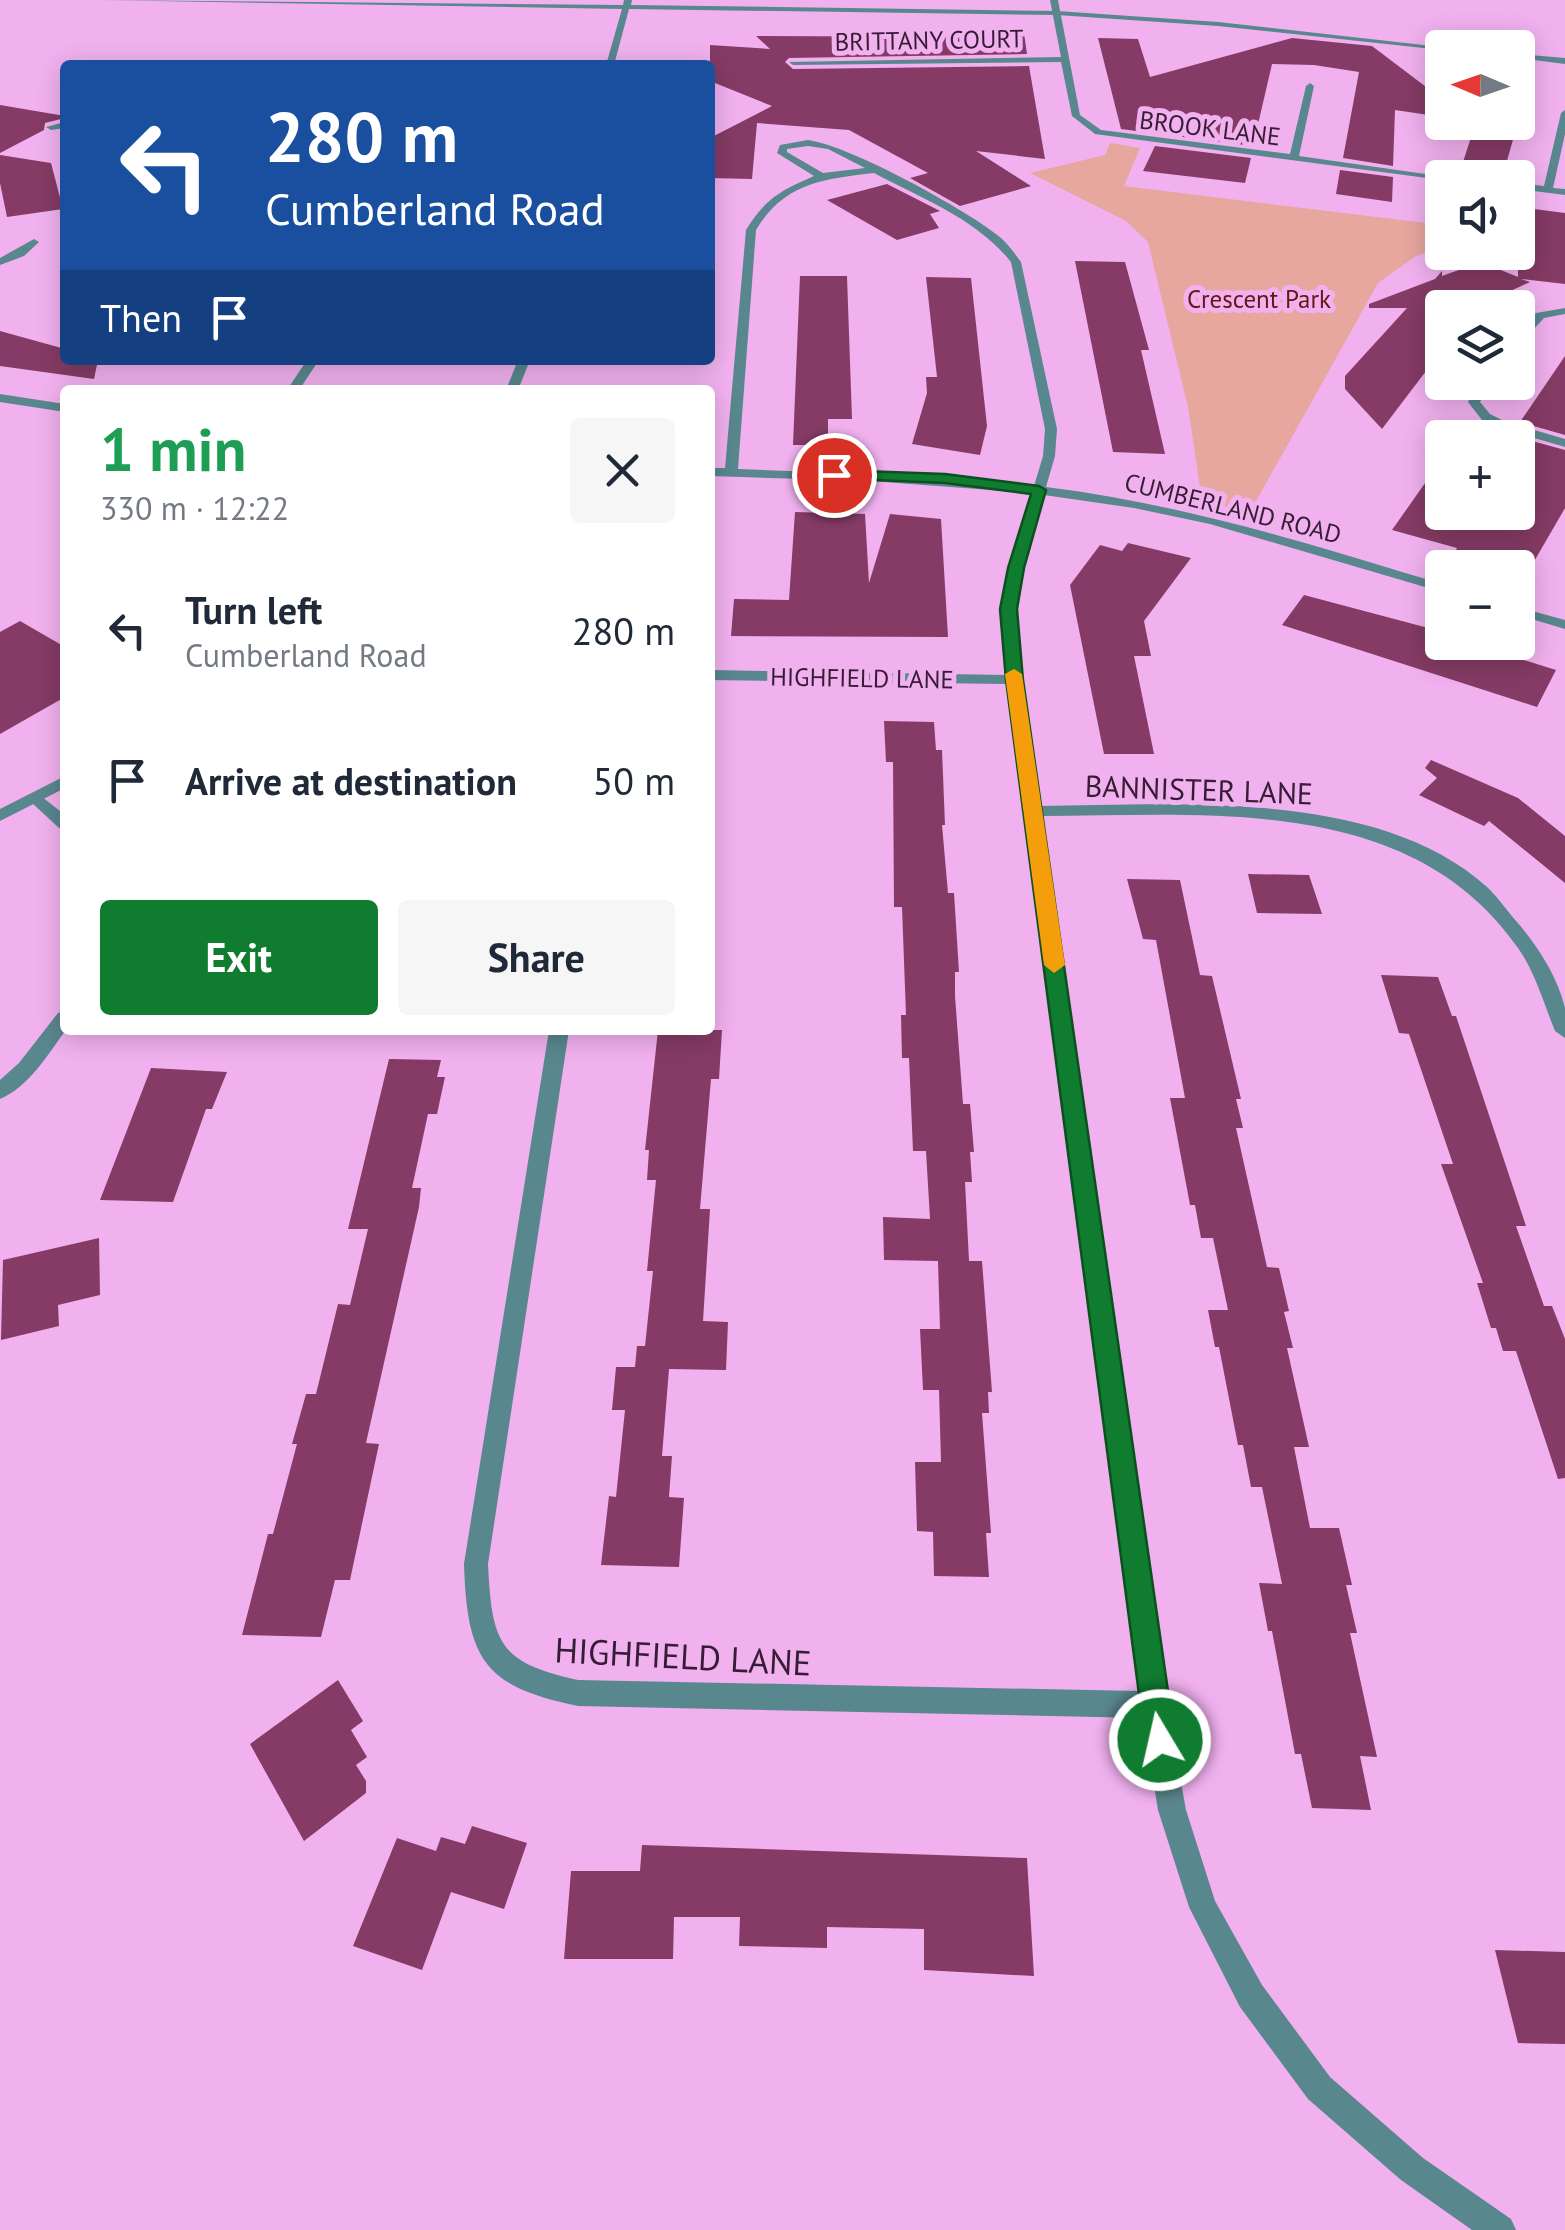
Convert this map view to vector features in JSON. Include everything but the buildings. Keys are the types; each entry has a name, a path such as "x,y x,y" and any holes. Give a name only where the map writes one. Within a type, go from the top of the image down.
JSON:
{"street":[{"path":"105,0 853,4 1270,28 1425,46"},
{"name":"BROOK LANE","path":"1054,0 1076,116 1098,132 1425,175"},
{"path":"611,60 627,3"},
{"path":"1535,58 1565,61"},
{"name":"BRITTANY COURT","path":"793,62 1065,59"},
{"path":"1294,158 1310,86"},
{"path":"1548,190 1565,113"},
{"path":"51,127 60,126"},
{"path":"821,176 789,159 782,153 783,147 798,142 826,143 970,220 1001,243 1016,262 1052,429 1008,609 1014,680 1154,1704 1172,1810 1204,1908 1252,1996 1319,2088 1412,2168 1500,2230"},
{"path":"731,472 751,230 774,199 821,176 875,170"},
{"path":"1535,188 1565,192"},
{"path":"0,262 20,254 34,242"},
{"path":"1535,321 1540,315 1565,311"},
{"path":"0,398 60,407"},
{"path":"1475,400 1486,417 1565,443"},
{"name":"CUMBERLAND ROAD","path":"715,472 945,479 1135,504 1214,521 1425,583"},
{"path":"1535,616 1565,626"},
{"name":"HIGHFIELD LANE","path":"715,676 1014,680"},
{"path":"0,816 60,784"},
{"path":"36,798 60,820"},
{"name":"BANNISTER LANE","path":"1033,811 1292,815 1345,824 1433,856 1484,896 1515,929 1535,962 1565,1032"},
{"path":"0,1091 26,1068 60,1024"},
{"name":"HIGHFIELD LANE","path":"558,1035 476,1564 477,1611 487,1645 508,1672 540,1687 578,1693 1154,1704"}],"green space":[{"name":"Crescent Park","path":"1110,143 1140,148 1124,186 1425,223 1425,253 1378,283 1250,512 1202,501 1188,407 1148,242 1126,221 1030,173 1105,155"}],"slow traffic":[{"path":"1014,674 1054,965"}],"route":[{"path":"834,475 945,479 1039,490 1008,609 1014,680 1160,1740"}]}
